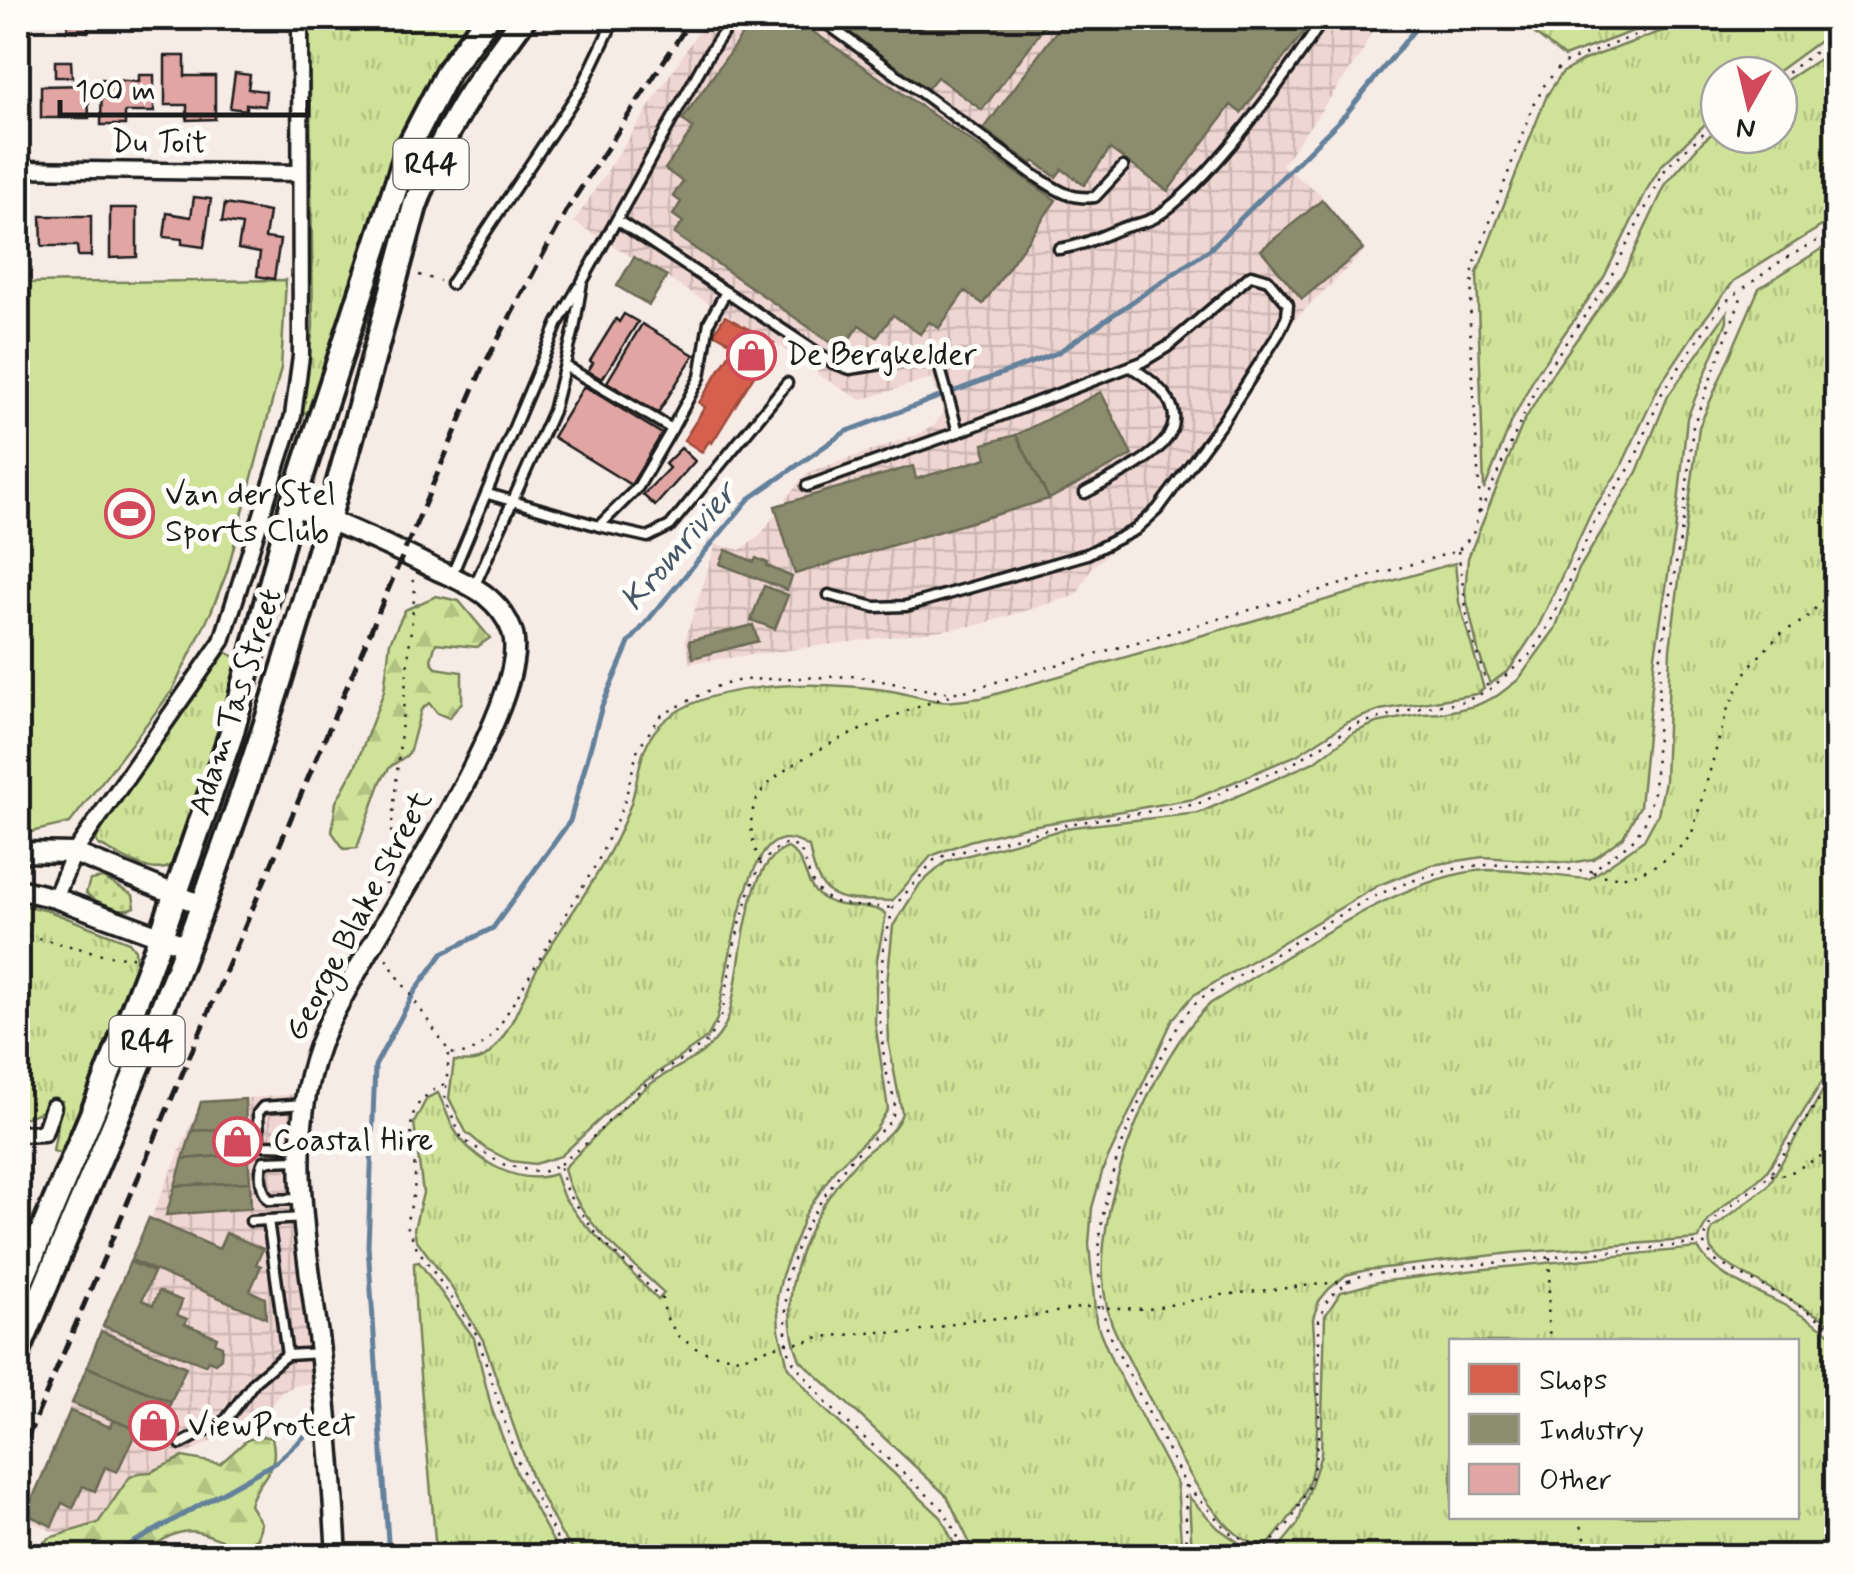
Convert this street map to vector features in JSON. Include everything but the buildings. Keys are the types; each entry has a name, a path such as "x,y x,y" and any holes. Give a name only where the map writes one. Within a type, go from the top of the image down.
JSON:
{"main road":[{"name":"Adam Tas Street","path":"18,1289 162,936 230,736 292,505 410,146 448,70 487,18"},
{"name":"Adam Tas Street","path":"18,1352 202,906 329,520 415,206 433,159 470,90 524,18"}],"street":[{"path":"55,898 74,853 222,641 294,408 301,356 300,18"},
{"name":"Du Toit","path":"18,169 300,172"},
{"name":"George Blake Street","path":"292,505 473,588 493,602 512,632 516,648 512,678 501,709 466,780 325,1030 304,1104 300,1153 302,1209 320,1353 337,1556"},
{"path":"18,852 74,853 202,906"},
{"path":"18,888 187,946"},
{"path":"18,1134 44,1133 52,1107"}],"lane":[{"path":"451,284 582,86 615,18"},
{"path":"452,577 558,324 708,55 733,18"},
{"path":"820,18 1034,176 1062,192 1076,198 1095,196 1123,167"},
{"path":"1059,249 1093,243 1154,217 1178,199 1224,152 1324,18"},
{"path":"618,220 833,363 850,369 925,355 936,358 958,432"},
{"path":"807,486 1131,367 1166,348 1251,275 1268,280 1288,304 1279,333 1223,421 1158,509 1135,530 1086,554 906,606 875,607 829,595"},
{"path":"473,588 553,411 582,282"},
{"path":"599,526 638,487 672,429 700,377 709,322 726,292"},
{"path":"566,366 672,429"},
{"path":"1085,492 1146,460 1168,438 1172,427 1170,403 1163,390 1131,367"},
{"path":"488,494 648,537 670,526 787,382"},
{"path":"300,1153 263,1145 259,1141 258,1113 263,1107 304,1104"},
{"path":"300,1153 264,1161 261,1167 263,1193 269,1200 302,1209"},
{"path":"251,1221 302,1209"},
{"path":"268,1220 287,1355"},
{"path":"181,1444 226,1420 254,1382 287,1355 320,1353"}],"path":[{"path":"1479,513 1470,323 1473,268 1531,111 1545,84 1562,64 1678,18"},
{"path":"1799,64 1836,36"},
{"path":"761,863 752,833 757,798 766,788 850,733 961,692 1458,551 1473,534 1539,382 1607,284 1668,166 1699,137"},
{"path":"968,1556 944,1510 827,1404 792,1360 786,1342 786,1280 801,1236 849,1161 892,1120 895,1102 878,1013 883,950 893,908 936,858 1068,824 1198,804 1236,785 1290,766 1356,725 1409,710 1466,701 1489,690 1534,651 1594,522 1633,463 1662,393 1722,304 1781,261 1836,230"},
{"path":"414,274 451,284"},
{"path":"1592,871 1632,840 1645,822 1654,792 1661,654 1683,522 1692,426 1744,291"},
{"path":"1458,551 1469,629 1489,690"},
{"path":"386,886 415,588 410,574"},
{"path":"1279,1556 1265,1553 1229,1532 1185,1484 1124,1370 1102,1310 1098,1269 1100,1216 1136,1109 1176,1029 1202,998 1372,895 1477,865 1592,871 1606,878 1640,872 1680,850 1692,833 1728,708 1748,667 1780,634 1806,619 1836,585"},
{"path":"450,1052 471,1053 480,1048 500,1024 597,863 624,804 638,748 662,715 715,687 740,680 855,676 940,692 961,692"},
{"path":"382,953 450,1052 445,1098 462,1140 502,1164 541,1173 588,1142 649,1080 707,1042 722,1015 735,942 761,863 782,844 798,848 808,860 812,884 826,898 848,906 893,908"},
{"path":"18,933 110,956 134,957"},
{"path":"1703,1243 1712,1222 1770,1175 1836,1072"},
{"path":"446,1084 423,1098 409,1121 415,1193 406,1223 417,1248 477,1335 518,1460 557,1539 570,1556"},
{"path":"1770,1175 1788,1174 1836,1148"},
{"path":"559,1164 568,1193 600,1239 662,1298 666,1317 678,1336 700,1351 739,1358 786,1342 880,1332 908,1334 975,1319 1020,1318 1085,1307 1149,1309 1222,1295 1348,1282 1363,1276 1703,1243"},
{"path":"1703,1243 1715,1262 1836,1330"},
{"path":"1550,1258 1550,1339"},
{"path":"1259,1556 1303,1503 1311,1483 1319,1435 1319,1320 1328,1298 1348,1282"},
{"path":"1185,1484 1187,1556"},
{"path":"1579,1519 1591,1556"}],"shaded area":[{"path":"707,18 1377,18 1362,53 1282,165 1321,195 1364,252 1292,322 1226,425 1161,509 1092,567 1077,595 979,625 690,663 685,640 716,544 740,550 761,534 801,479 812,471 919,434 935,425 943,412 932,378 861,400 817,374 816,368 574,222"},
{"path":"295,1094 288,1185 312,1383 280,1393 269,1409 251,1421 151,1472 138,1473 117,1494 98,1523 59,1534 22,1518 201,1102"}],"green space":[{"path":"309,18 469,18 435,70 392,167 311,415 302,412 313,327"},
{"path":"1521,18 1668,18 1564,57 1524,25"},
{"path":"1697,18 1836,18 1836,29 1799,56 1699,55 1699,130 1662,165 1604,277 1536,374 1484,490 1477,273 1547,95 1562,73 1584,60"},
{"path":"1836,48 1836,217 1734,281 1697,329 1659,386 1621,467 1592,511 1538,627 1509,670 1490,684 1465,593 1468,558 1523,423 1552,374 1625,271 1666,184 1699,146 1699,155 1799,155 1799,72"},
{"path":"1836,240 1836,1059 1767,1171 1710,1218 1699,1239 1512,1253 1367,1270 1346,1275 1329,1289 1313,1318 1317,1424 1308,1484 1296,1508 1269,1544 1252,1543 1234,1532 1200,1491 1124,1350 1107,1306 1103,1279 1109,1210 1133,1131 1150,1093 1189,1027 1211,1003 1346,921 1421,886 1456,875 1489,870 1589,879 1644,840 1658,814 1665,781 1670,649 1699,427 1759,288"},
{"name":"Van der Stel Sports Club","path":"286,280 281,368 227,572 211,612 172,691 70,823 18,835 18,283"},
{"path":"1727,312 1727,321 1687,418 1675,532 1655,655 1640,806 1623,837 1593,859 1570,863 1483,857 1432,865 1379,885 1194,995 1173,1019 1103,1169 1092,1208 1089,1244 1096,1322 1112,1361 1177,1484 1182,1556 976,1556 947,1496 800,1360 792,1334 793,1282 810,1230 838,1183 888,1134 902,1113 889,1045 887,983 893,926 920,884 947,861 1072,827 1199,813 1316,761 1353,733 1376,723 1475,706 1497,696 1518,680 1555,629 1579,569 1637,472 1668,396"},
{"path":"1455,563 1459,602 1484,689 1476,694 1380,710 1348,722 1297,755 1194,799 1025,827 969,841 931,856 892,901 835,895 819,880 809,847 780,840 767,849 755,867 746,891 717,1019 707,1038 627,1094 561,1156 535,1164 511,1161 485,1148 466,1132 449,1098 454,1061 485,1057 505,1033 541,961 623,825 649,740 673,714 698,701 729,693 796,685 859,687 942,701 982,698"},
{"path":"436,596 459,601 490,638 477,647 436,643 431,660 436,668 462,672 462,702 449,718 437,713 429,703 421,710 409,754 390,767 381,781 357,848 344,849 332,832 336,802 356,765 384,691 390,642 405,610"},
{"path":"226,652 239,659 179,859 162,869 151,868 99,845 99,832"},
{"path":"788,848 800,860 812,888 824,899 886,914 877,959 875,1022 888,1109 875,1131 835,1169 806,1213 782,1275 777,1298 779,1330 788,1367 819,1404 941,1517 960,1556 578,1556 561,1534 532,1478 483,1340 416,1239 414,1229 423,1193 414,1123 427,1098 438,1093 454,1129 484,1160 527,1177 555,1174 563,1196 578,1217 658,1300 664,1293 591,1221 570,1187 564,1168 640,1092 704,1051 721,1033 732,1002 745,924 760,875 772,858"},
{"path":"103,878 133,895 135,907 109,907 86,893 90,880"},
{"path":"18,904 49,911 129,942 135,950 137,972 65,1155 53,1151 62,1101 49,1099 40,1112 18,1120"},
{"path":"1836,1068 1836,1326 1723,1262 1713,1251 1710,1240 1712,1229 1768,1186"},
{"path":"1698,1248 1724,1275 1836,1337 1836,1556 1296,1556 1276,1551 1298,1524 1321,1455 1325,1316 1341,1292 1378,1282"},
{"path":"419,1262 474,1338 492,1410 517,1475 561,1556 436,1556 417,1336 414,1263"},
{"path":"272,1438 274,1450 271,1467 250,1505 261,1523 258,1539 229,1542 193,1531 162,1540 143,1556 28,1556 49,1538 98,1523 129,1478 138,1473 151,1472 183,1457 220,1464 247,1440"},
{"path":"1189,1497 1218,1528 1252,1552 1251,1556 1192,1556"}],"waterway":[{"name":"Kromrivier","path":"389,1556 368,1246 375,1066 415,991 443,953 493,928 570,821 602,706 629,643 749,499 845,432 1057,353 1210,249 1346,114 1424,18"},
{"name":"Kromrivier","path":"115,1556 276,1462 305,1436"}],"railway":[{"path":"18,1460 482,369 568,208 692,18"}],"place":[{"name":"De Bergkelder","path":"751,355"},
{"name":"Van der Stel Sports Club","path":"130,513"},
{"name":"Coastal Hire","path":"238,1141"},
{"name":"ViewProtect","path":"153,1426"}]}
